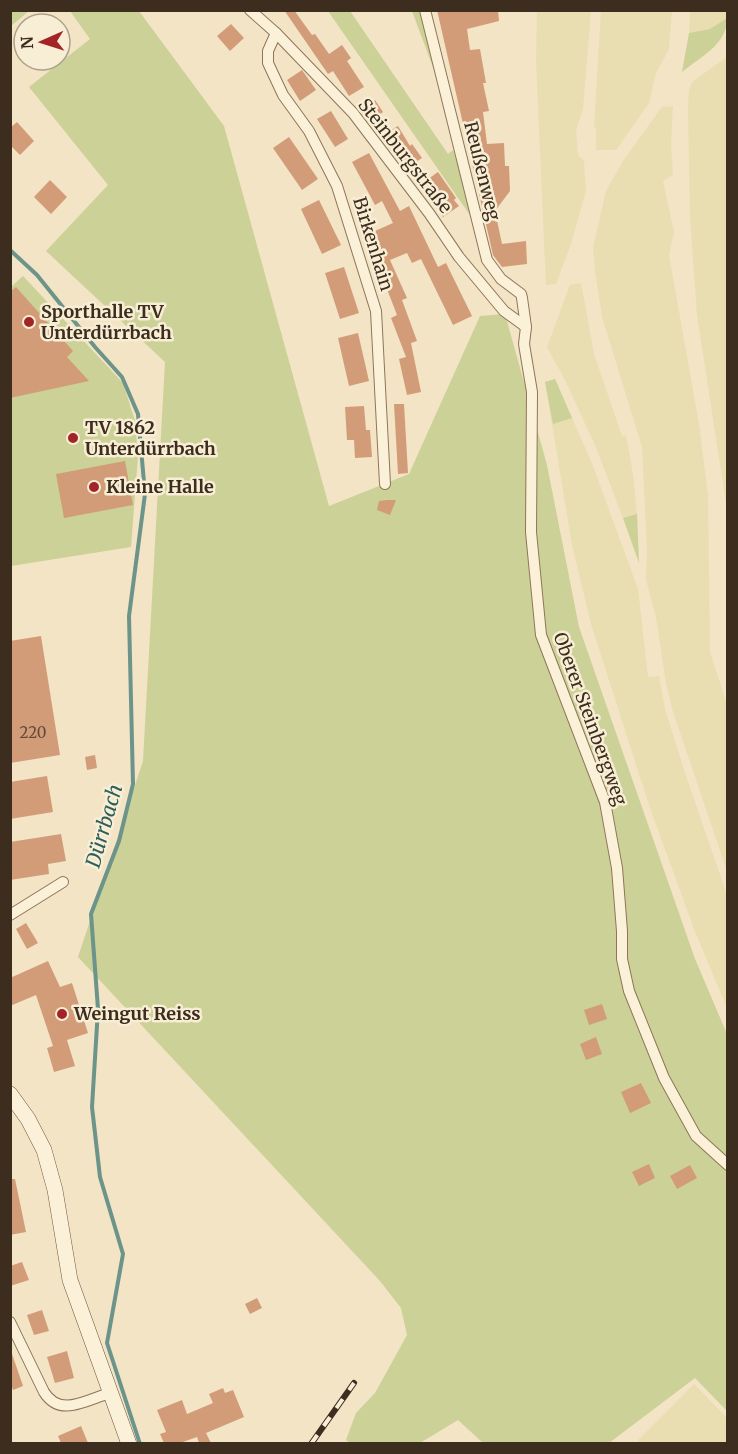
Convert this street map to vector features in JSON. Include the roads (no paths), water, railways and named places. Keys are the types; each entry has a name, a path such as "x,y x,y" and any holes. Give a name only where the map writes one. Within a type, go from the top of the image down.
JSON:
{"street":[{"name":"Steinburgstraße","path":"250,10 276,33 352,113 429,213 459,257 504,311 526,327"},
{"name":"Reußenweg","path":"425,10 487,260 501,279 521,294 526,327"},
{"name":"Birkenhain","path":"276,33 268,51 268,63 283,94 309,131 337,186 376,311 385,484"},
{"name":"Oberer Steinbergweg","path":"526,327 524,344 532,392 531,532 541,635 605,802 617,868 622,959 629,991 664,1078 696,1136 728,1165"},
{"path":"10,915 63,882"},
{"path":"10,1094 28,1119 44,1150 55,1190 70,1280 129,1443"},
{"path":"10,1322 14,1342 49,1400 66,1407 110,1393"}],"waterway":[{"name":"Dürrbach","path":"10,250 37,275 122,377 138,414 145,494 129,616 133,784 119,841 91,914 98,1009 92,1107 100,1177 123,1254 107,1343 140,1444"}],"railway":[{"path":"311,1444 354,1383"}],"place":[{"name":"Sporthalle TV Unterdürrbach","path":"29,322"},
{"name":"TV 1862 Unterdürrbach","path":"73,438"},
{"name":"Kleine Halle","path":"94,487"},
{"name":"Weingut Reiss","path":"62,1014"}]}
